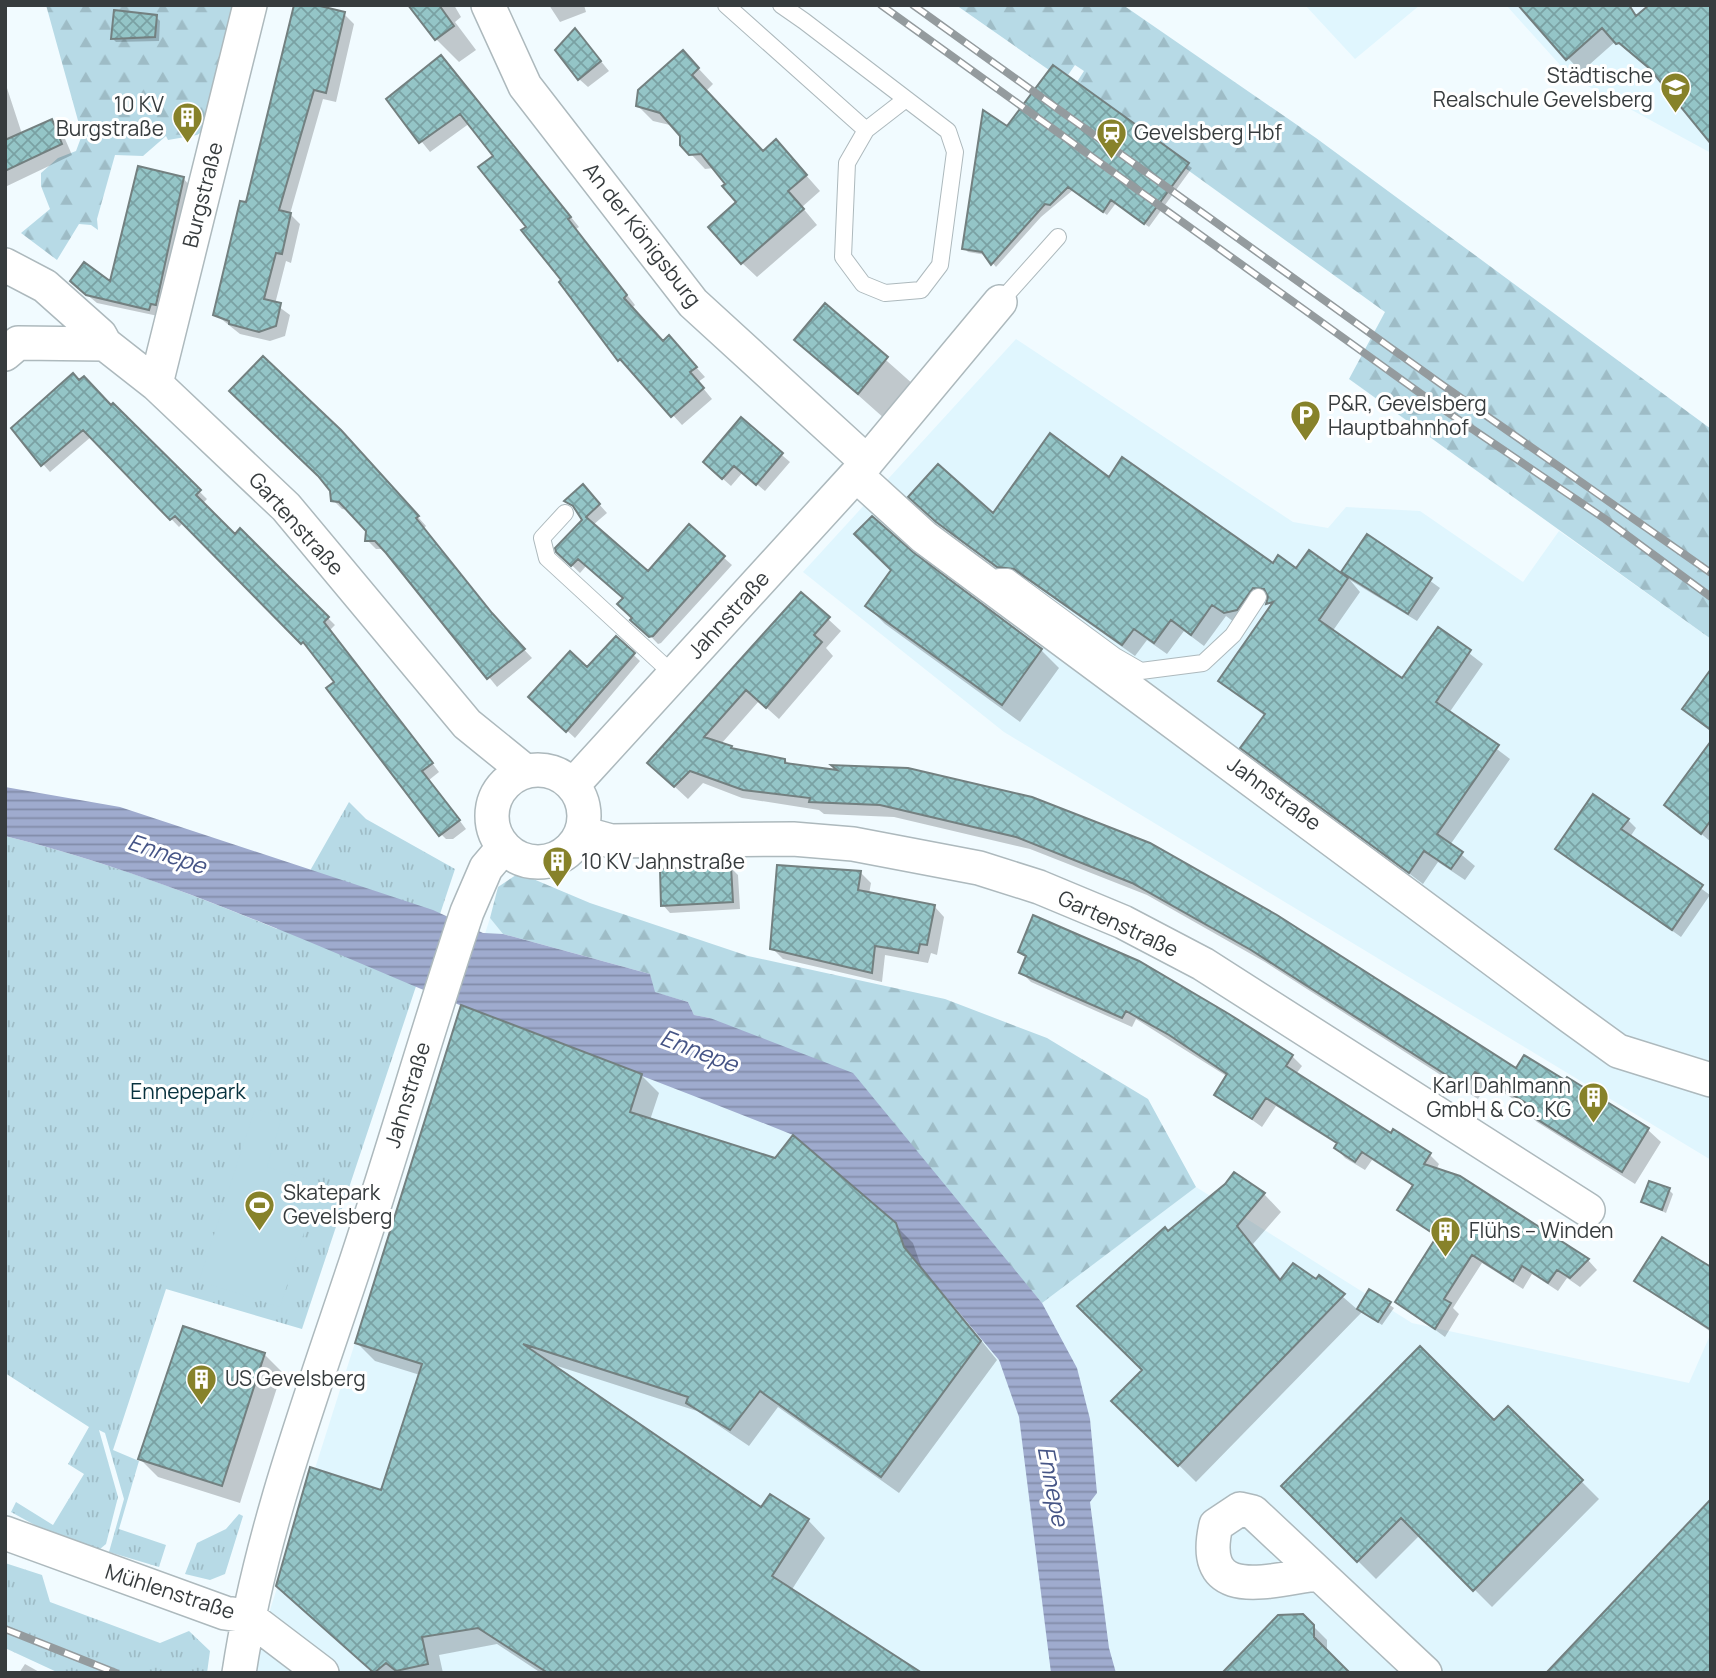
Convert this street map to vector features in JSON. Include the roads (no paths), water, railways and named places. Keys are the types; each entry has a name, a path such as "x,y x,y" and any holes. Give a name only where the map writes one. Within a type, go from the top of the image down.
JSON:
{"street":[{"name":"Burgstraße","path":"156,384 250,5"},
{"name":"An der Königsburg","path":"488,5 524,86 693,303 861,468"},
{"name":"Gartenstraße","path":"5,265 45,286 100,335 104,344 156,384 286,507 467,724 525,771"},
{"name":"Jahnstraße","path":"573,785 861,468 1000,302"},
{"path":"5,354 18,343 104,344"},
{"name":"Jahnstraße","path":"861,468 923,537 1618,1051 1711,1080"},
{"name":"Gartenstraße","path":"467,724 494,801"},
{"path":"542,769 559,775 573,785 582,800 585,817 582,833 574,847 561,857 547,862 523,860 503,848 495,834 491,817 500,788 525,771 542,769"},
{"name":"Gartenstraße","path":"582,833 611,841 793,838 853,844 966,865 1039,887 1123,922 1203,964 1588,1210"},
{"name":"Jahnstraße","path":"239,1673 247,1616 276,1503 372,1213 433,1012 467,912 486,868 503,848"},
{"name":"Mühlenstraße","path":"5,1534 225,1613 247,1616 322,1673"},
{"path":"1316,1574 1388,1636 1425,1673"}],"lane":[{"path":"726,5 812,85 866,130"},
{"path":"781,5 906,99 948,131 955,152 940,265 921,290 885,293 863,284 843,257 847,163 866,130 906,99"},
{"name":"Jahnstraße","path":"1000,302 1058,237"},
{"path":"565,513 542,538 547,558 674,675"},
{"path":"992,587 999,577 1008,577 1115,656 1141,671 1203,663 1233,635 1258,597"}],"water":[{"name":"Ennepe","path":"5,787 120,807 433,910 483,933 503,934 650,974 655,992 688,1002 694,1015 710,1018 853,1073 1042,1303 1077,1368 1090,1419 1097,1493 1090,1502 1109,1648 1116,1673 1051,1673 1019,1417 999,1360 904,1247 831,1168 793,1135 462,1006 236,912 122,870 5,836"}],"railway":[{"path":"881,5 1431,401 1605,519 1711,597"},
{"path":"913,5 1441,384 1711,573"},
{"path":"5,1629 116,1673"}],"place":[{"name":"Städtische Realschule Gevelsberg","path":"1676,115"},
{"name":"10 KV Burgstraße","path":"187,144"},
{"name":"Gevelsberg Hbf","path":"1111,160"},
{"name":"P&R, Gevelsberg Hauptbahnhof","path":"1305,443"},
{"name":"10 KV Jahnstraße","path":"558,889"},
{"name":"Karl Dahlmann GmbH & Co. KG","path":"1594,1125"},
{"name":"Skatepark Gevelsberg","path":"260,1232"},
{"name":"Flühs – Winden","path":"1446,1258"},
{"name":"US Gevelsberg","path":"202,1406"}],"park label":[{"name":"Ennepepark","path":"188,1092"}]}
